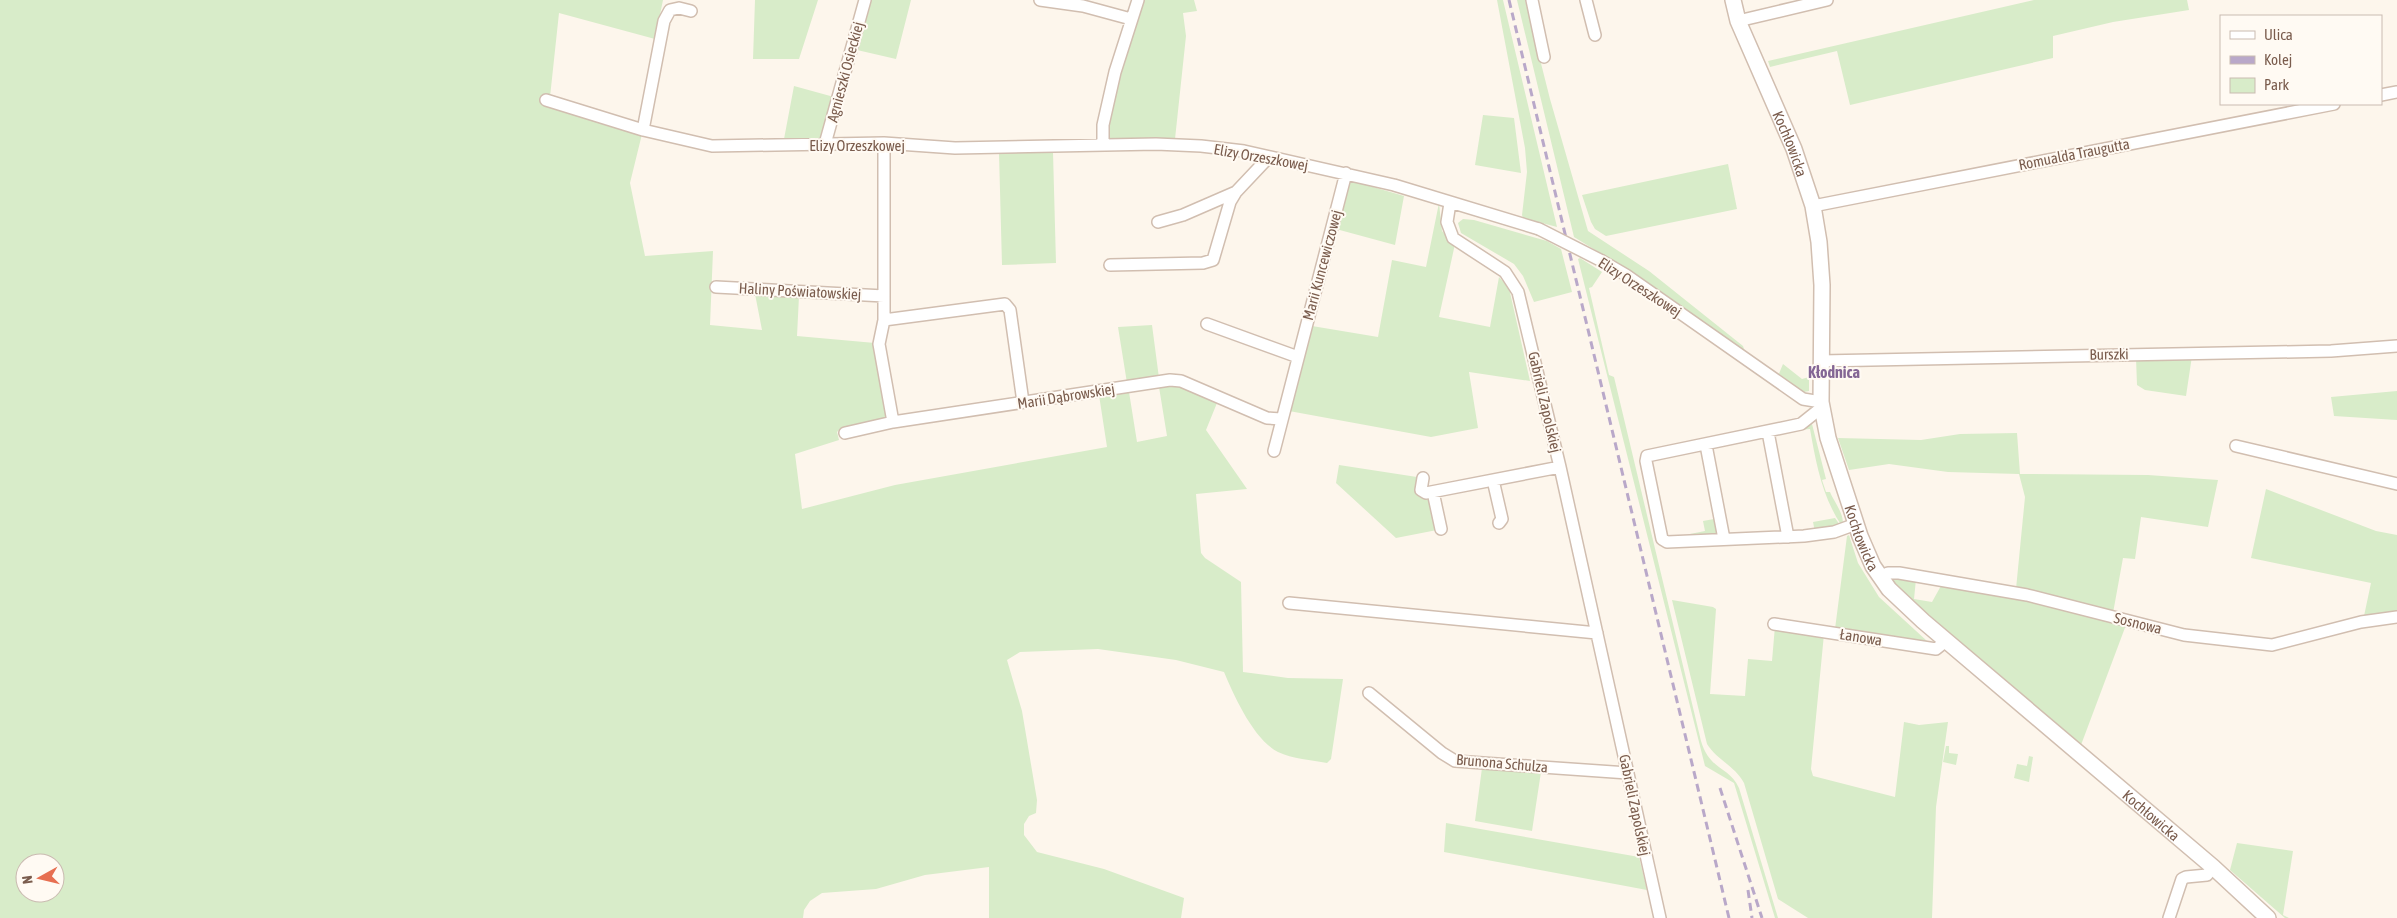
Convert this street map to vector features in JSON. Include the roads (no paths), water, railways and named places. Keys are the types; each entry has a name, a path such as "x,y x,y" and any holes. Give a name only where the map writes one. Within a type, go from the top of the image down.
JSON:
{"street":[{"name":"Agnieszki Osieckiej","path":"825,144 865,0"},
{"path":"1040,0 1083,6 1131,19"},
{"path":"1103,145 1103,125 1115,72 1138,0"},
{"path":"1532,0 1544,57"},
{"path":"1586,0 1595,35"},
{"name":"Kochłowicka","path":"1733,0 1738,21 1794,149 1813,206 1822,266 1821,405 1828,438 1866,553 1880,577 1901,600 2213,868 2268,918"},
{"path":"1738,21 1827,0"},
{"path":"643,130 664,21 670,10 679,8 691,11"},
{"path":"2382,95 2397,92"},
{"name":"Elizy Orzeszkowej","path":"546,100 643,130 712,146 884,143 955,148 1103,145 1201,146 1270,157 1346,173 1394,185 1540,229 1626,275 1802,399 1821,405"},
{"name":"Romualda Traugutta","path":"1813,206 2329,105"},
{"name":"Haliny Poświatowskiej","path":"884,143 884,320 879,344 893,422"},
{"path":"1110,265 1203,263 1213,260 1230,202 1236,192 1270,157"},
{"name":"Marii Kuncewiczowej","path":"1274,451 1346,173"},
{"path":"1158,222 1183,215 1236,192"},
{"name":"Gabrieli Zapolskiej","path":"1450,203 1447,222 1448,231 1453,238 1505,272 1518,292 1560,467 1660,918"},
{"name":"Haliny Poświatowskiej","path":"716,286 884,296"},
{"path":"884,320 1005,304 1010,310 1023,402"},
{"path":"1207,324 1298,357"},
{"name":"Burszki","path":"1821,361 2331,351 2397,346"},
{"name":"Marii Dąbrowskiej","path":"845,434 893,422 1170,380 1181,381 1267,418 1282,419"},
{"path":"1821,405 1801,424 1647,456 1646,461 1663,541 1788,537 1834,532 1856,524"},
{"path":"1768,432 1788,537"},
{"path":"1706,445 1724,539"},
{"path":"2236,446 2397,484"},
{"path":"1423,478 1422,492 1433,492 1560,467"},
{"path":"1493,480 1502,519 1499,523"},
{"path":"1433,492 1441,529"},
{"name":"Sosnowa","path":"1880,577 1888,573 1899,573 2027,596 2184,635 2272,645 2361,622 2397,617"},
{"path":"1289,603 1597,633"},
{"name":"Łanowa","path":"1774,624 1936,649 1946,640"},
{"name":"Brunona Schulza","path":"1369,693 1442,754 1455,761 1628,773"},
{"path":"2169,918 2182,880 2186,877 2207,875 2213,868"}],"railway":[{"path":"1509,0 1729,918"},
{"path":"1720,788 1762,918"},
{"path":"1748,890 1752,918"}],"district":[{"name":"Kłodnica","path":"1834,372"}]}
